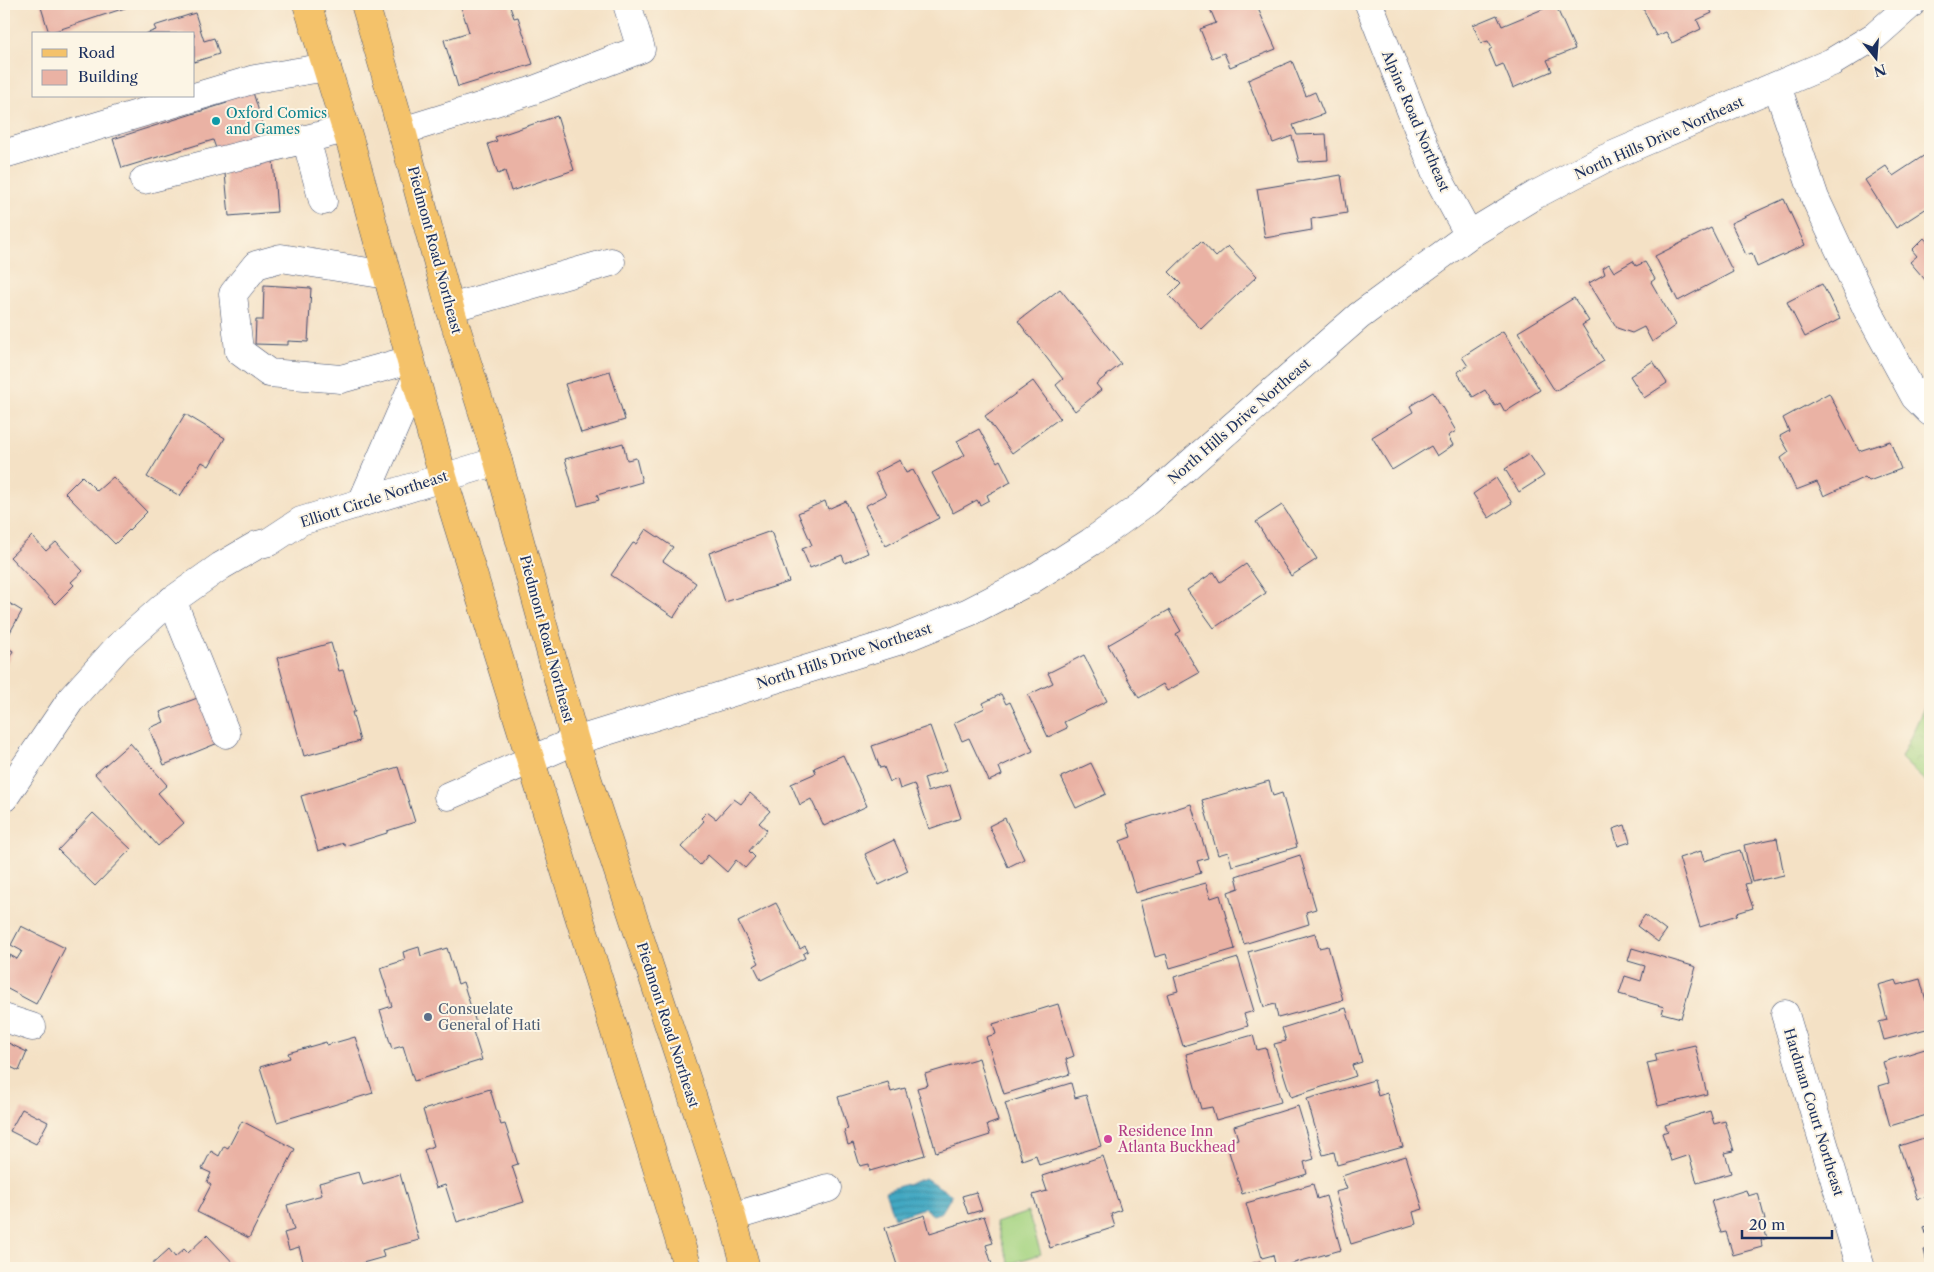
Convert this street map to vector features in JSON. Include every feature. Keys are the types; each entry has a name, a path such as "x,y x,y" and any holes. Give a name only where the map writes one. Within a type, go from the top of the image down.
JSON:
{"main road":[{"path":"307,4 346,129 443,477 688,1268"},
{"name":"Piedmont Road Northeast","path":"365,4 450,308 498,461 575,741 732,1217 746,1268"}],"street":[{"path":"402,131 523,94 641,49 628,4"},
{"name":"Alpine Road Northeast","path":"1369,4 1435,172 1469,235"},
{"name":"North Hills Drive Northeast","path":"448,796 575,741 895,642 968,612 1031,580 1091,542 1144,504 1359,316 1469,235 1535,195 1604,159 1839,58 1874,36 1911,4"},
{"path":"195,97 255,79 327,68"},
{"path":"1777,86 1815,198 1863,301 1916,397 1930,412"},
{"path":"4,154 191,98"},
{"path":"144,180 346,129"},
{"path":"306,139 323,201"},
{"path":"362,502 413,369 341,379 268,373 238,351 234,294 256,265 281,258 387,275"},
{"path":"450,308 611,262"},
{"name":"Elliott Circle Northeast","path":"4,798 72,698 118,647 172,600 220,566 256,545 269,542 301,521 498,461"},
{"path":"172,600 226,734"},
{"name":"Hardman Court Northeast","path":"1785,1014 1861,1268"},
{"path":"4,1018 32,1027"},
{"path":"732,1217 828,1188"}],"green space":[{"path":"1930,694 1930,786 1901,758"},
{"path":"1028,1212 1041,1254 1009,1264 996,1223"}],"water":[{"path":"925,1178 952,1195 942,1212 933,1215 924,1208 894,1218 885,1191"}],"building":[{"path":"40,4 137,4 52,32 49,32"},
{"path":"460,4 520,4 510,7 514,18 518,17 533,64 458,87 444,40 469,32"},
{"path":"1208,4 1256,4 1276,49 1230,67 1224,53 1212,58 1200,29 1216,23"},
{"path":"1555,4 1575,49 1547,60 1552,71 1513,88 1503,64 1496,67 1489,50 1492,48 1488,41 1481,43 1473,25 1497,15 1502,26"},
{"path":"1641,4 1707,4 1712,13 1697,20 1701,29 1672,43 1666,32 1656,36"},
{"path":"195,13 204,41 214,38 219,54 195,62 195,32 150,32 156,30 154,26"},
{"path":"1292,61 1306,96 1315,92 1324,114 1293,125 1297,135 1326,134 1328,160 1299,162 1292,136 1273,143 1248,80"},
{"name":"Oxford Comics and Games","path":"252,89 267,138 217,151 213,140 122,168 113,139 227,103 225,98"},
{"path":"557,116 574,170 511,191 505,171 498,174 488,144 497,141 495,137"},
{"path":"1928,153 1930,157 1930,206 1896,228 1865,180 1886,166 1893,176"},
{"path":"273,159 277,212 229,216 224,163"},
{"path":"1341,175 1347,213 1311,219 1312,230 1265,238 1257,189"},
{"path":"1784,199 1805,245 1757,267 1752,253 1746,255 1731,223"},
{"path":"1711,228 1733,272 1678,301 1655,256"},
{"path":"1924,238 1930,243 1930,279 1927,282 1910,262 1917,256 1912,250"},
{"path":"1201,241 1216,257 1228,246 1257,276 1201,329 1169,296 1181,284 1169,272"},
{"path":"1633,261 1636,266 1645,262 1655,279 1651,282 1676,325 1652,342 1644,327 1632,333 1617,328 1589,283 1605,274 1603,268 1609,264 1614,272"},
{"path":"1822,284 1840,319 1805,337 1787,302"},
{"path":"264,285 311,288 308,342 288,341 288,345 255,344 256,320 263,320"},
{"path":"1060,289 1121,364 1096,384 1101,390 1075,411 1056,385 1063,379 1018,321"},
{"path":"1574,298 1589,321 1582,325 1604,361 1555,391 1518,332"},
{"path":"1503,331 1540,390 1505,412 1500,403 1495,406 1485,390 1473,397 1457,372 1468,366 1462,357"},
{"path":"1653,361 1667,383 1644,398 1630,376"},
{"path":"610,371 625,420 581,433 565,384"},
{"path":"1033,381 1060,418 1012,453 985,416"},
{"path":"1433,392 1456,431 1448,436 1453,445 1437,456 1431,446 1392,470 1372,437 1413,412 1410,406"},
{"path":"1829,393 1859,451 1890,441 1901,469 1869,481 1865,477 1824,496 1817,482 1796,490 1781,458 1789,452 1780,436 1789,431 1783,418"},
{"path":"185,414 225,438 209,466 202,462 180,496 147,477"},
{"path":"979,429 997,462 1000,460 1011,482 987,495 989,500 980,505 977,500 953,513 932,473 965,455 957,441"},
{"path":"623,443 627,460 636,458 642,482 597,495 599,500 578,506 565,459"},
{"path":"1529,454 1544,476 1519,492 1505,469"},
{"path":"900,460 906,473 913,470 939,518 886,546 865,506 886,495 875,473"},
{"path":"82,476 97,491 113,477 147,512 115,544 65,493"},
{"path":"1496,478 1512,503 1489,518 1473,494"},
{"path":"825,501 828,509 846,501 868,553 845,563 842,555 810,568 802,549 812,545 798,513"},
{"path":"1282,505 1317,559 1291,576 1256,522"},
{"path":"646,529 673,547 663,561 696,583 674,617 611,575 633,543 636,544"},
{"path":"771,531 789,582 725,602 709,553"},
{"path":"32,536 46,551 56,542 83,571 71,582 74,585 55,604 10,557"},
{"path":"1246,564 1266,593 1214,628 1187,590 1214,572 1220,582"},
{"path":"4,600 22,611 4,643"},
{"path":"1169,610 1181,631 1176,634 1199,673 1167,691 1163,684 1139,698 1108,645"},
{"path":"331,643 339,671 343,670 355,712 352,712 360,741 304,756 277,658"},
{"path":"4,646 13,651 4,667"},
{"path":"1084,655 1107,701 1064,722 1067,728 1048,737 1028,695 1053,683 1048,673"},
{"path":"1001,694 1006,704 1010,702 1033,751 999,767 1002,775 989,781 969,738 962,741 954,723 985,708 983,703"},
{"path":"200,697 218,743 164,765 149,728 164,722 160,712"},
{"path":"930,726 946,771 924,778 928,792 950,785 961,818 929,829 914,784 900,789 897,779 890,782 884,767 880,768 872,746"},
{"path":"130,743 167,785 158,793 184,823 158,846 95,774"},
{"path":"843,755 867,806 824,826 811,799 800,805 791,784 816,773 814,768"},
{"path":"1091,763 1106,794 1076,808 1061,777"},
{"path":"398,767 415,822 345,846 344,843 318,851 301,796"},
{"path":"1269,781 1273,796 1282,793 1297,847 1232,866 1228,852 1218,855 1202,800"},
{"path":"750,793 770,811 759,823 767,830 749,851 755,857 745,868 736,860 727,872 708,855 700,865 681,847 704,821 701,818 707,812 716,819 734,799 741,804"},
{"path":"1191,804 1208,858 1197,861 1201,873 1136,893 1120,841 1131,837 1127,824"},
{"path":"93,813 131,849 95,886 58,850"},
{"path":"1005,818 1024,859 1008,867 989,826"},
{"path":"1625,825 1630,842 1618,846 1613,829"},
{"path":"1777,838 1784,875 1752,882 1744,845"},
{"path":"894,840 908,871 879,885 865,854"},
{"path":"1740,850 1750,883 1745,884 1753,908 1737,913 1738,915 1700,927 1679,858 1701,851 1704,861"},
{"path":"1300,855 1316,909 1306,912 1309,924 1244,944 1228,892 1239,888 1236,876"},
{"path":"1206,883 1211,898 1220,895 1235,949 1170,968 1166,954 1155,957 1140,901"},
{"path":"776,903 800,949 805,946 808,951 803,954 805,958 761,980 754,966 759,963 738,922"},
{"path":"1645,915 1666,931 1658,942 1637,926"},
{"path":"21,926 65,948 36,1004 4,987 6,972 4,971 4,966 10,955 17,959 22,951 11,945"},
{"path":"1315,933 1319,948 1328,946 1343,1000 1278,1018 1275,1004 1264,1007 1248,952"},
{"name":"Consuelate General of Hati","path":"419,947 421,956 447,948 458,984 463,982 476,1023 471,1025 482,1060 414,1081 403,1046 392,1049 380,1010 392,1006 380,968 405,960 403,952"},
{"path":"1632,948 1696,967 1681,1018 1662,1013 1664,1007 1619,994 1625,976 1641,981 1645,966 1628,961"},
{"path":"1238,958 1254,1011 1244,1014 1248,1026 1183,1046 1167,994 1178,991 1174,977"},
{"path":"1920,979 1930,1015 1930,1028 1884,1040 1879,1022 1887,1020 1878,985 1896,980 1898,985"},
{"path":"1058,1004 1074,1056 1066,1059 1070,1074 1004,1094 986,1037 996,1034 993,1024"},
{"path":"1346,1008 1362,1062 1352,1065 1356,1076 1291,1097 1274,1044 1286,1041 1282,1028"},
{"path":"1253,1035 1257,1050 1266,1048 1281,1102 1216,1120 1212,1107 1201,1109 1186,1054"},
{"path":"355,1037 373,1093 277,1122 260,1067 290,1058 288,1053 326,1042 327,1045"},
{"path":"4,1041 27,1052 19,1071 4,1064"},
{"path":"1695,1045 1707,1094 1658,1106 1647,1063 1657,1061 1655,1054"},
{"path":"1925,1049 1930,1067 1930,1114 1890,1126 1879,1086 1889,1083 1883,1062"},
{"path":"979,1058 998,1121 987,1125 990,1135 936,1152 917,1088 928,1085 925,1074"},
{"path":"1374,1080 1378,1096 1387,1093 1403,1147 1337,1165 1334,1152 1323,1155 1307,1099"},
{"path":"888,1082 891,1092 905,1088 925,1155 870,1171 869,1164 860,1166 853,1143 848,1145 844,1130 848,1129 838,1097"},
{"path":"1071,1083 1075,1098 1086,1095 1101,1146 1039,1165 1036,1155 1022,1160 1005,1103"},
{"path":"490,1089 501,1125 505,1124 518,1164 512,1166 524,1202 457,1222 445,1185 436,1188 424,1150 434,1146 423,1110"},
{"path":"1298,1106 1314,1159 1304,1162 1307,1174 1242,1194 1226,1142 1238,1139 1234,1126"},
{"path":"22,1109 48,1122 36,1144 10,1131"},
{"path":"1710,1111 1714,1124 1725,1121 1734,1151 1725,1153 1731,1173 1697,1183 1689,1155 1671,1161 1662,1133 1668,1131 1665,1125"},
{"path":"242,1121 295,1149 249,1238 197,1212 211,1185 207,1182 211,1173 202,1169 211,1151 219,1156 224,1146 228,1148"},
{"path":"1930,1136 1930,1195 1917,1199 1899,1146"},
{"path":"1103,1156 1121,1210 1111,1214 1115,1227 1050,1248 1033,1195 1047,1191 1042,1176"},
{"path":"1406,1156 1423,1209 1413,1212 1416,1224 1351,1244 1335,1192 1347,1189 1342,1176"},
{"path":"359,1172 363,1185 400,1174 419,1240 382,1250 384,1257 345,1268 343,1262 322,1268 305,1268 299,1247 289,1250 284,1233 294,1230 287,1205 322,1195 319,1183"},
{"path":"1313,1184 1317,1199 1326,1196 1341,1250 1276,1268 1273,1255 1262,1258 1246,1203"},
{"path":"1746,1190 1748,1196 1758,1193 1765,1220 1762,1221 1767,1238 1761,1240 1762,1247 1733,1255 1726,1232 1721,1233 1711,1201"},
{"path":"976,1192 982,1210 968,1214 962,1196"},
{"path":"925,1215 930,1233 984,1216 993,1243 986,1245 993,1268 898,1268 885,1228"},
{"path":"1930,1225 1930,1247 1924,1227"},
{"path":"207,1235 238,1268 148,1268 169,1249 175,1257 184,1249 188,1253"},
{"path":"1930,1249 1930,1267 1928,1267 1924,1250"},
{"path":"1260,1261 1261,1268 1236,1268"}],"place":[{"name":"Oxford Comics and Games","path":"216,121"},
{"name":"Consuelate General of Hati","path":"428,1017"},
{"name":"Residence Inn Atlanta Buckhead","path":"1108,1139"}]}
